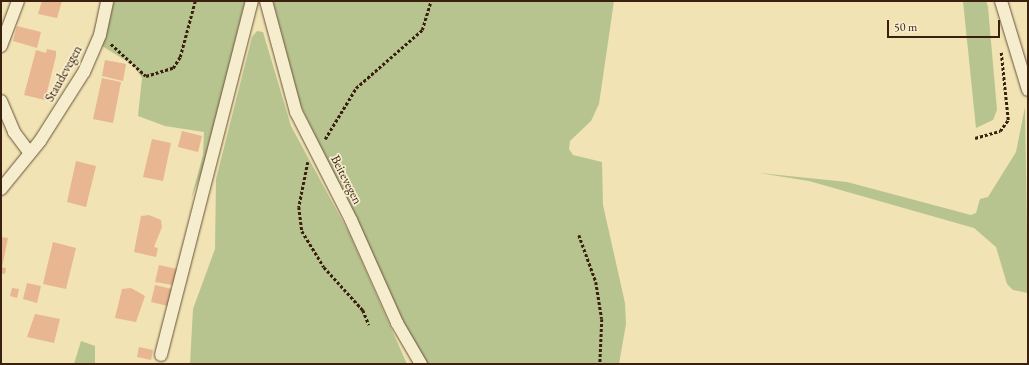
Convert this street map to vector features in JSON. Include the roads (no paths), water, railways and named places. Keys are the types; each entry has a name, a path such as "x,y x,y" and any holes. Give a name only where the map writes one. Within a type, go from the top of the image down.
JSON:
{"street":[{"path":"1,46 18,1"},
{"name":"Staudevegen","path":"1,189 30,153 84,72 100,35 106,1"},
{"path":"161,355 252,1"},
{"name":"Beitevegen","path":"266,1 287,87 315,149 362,244 397,323 421,364"},
{"path":"1001,1 1028,90"},
{"path":"1,101 14,132 30,153"}]}
